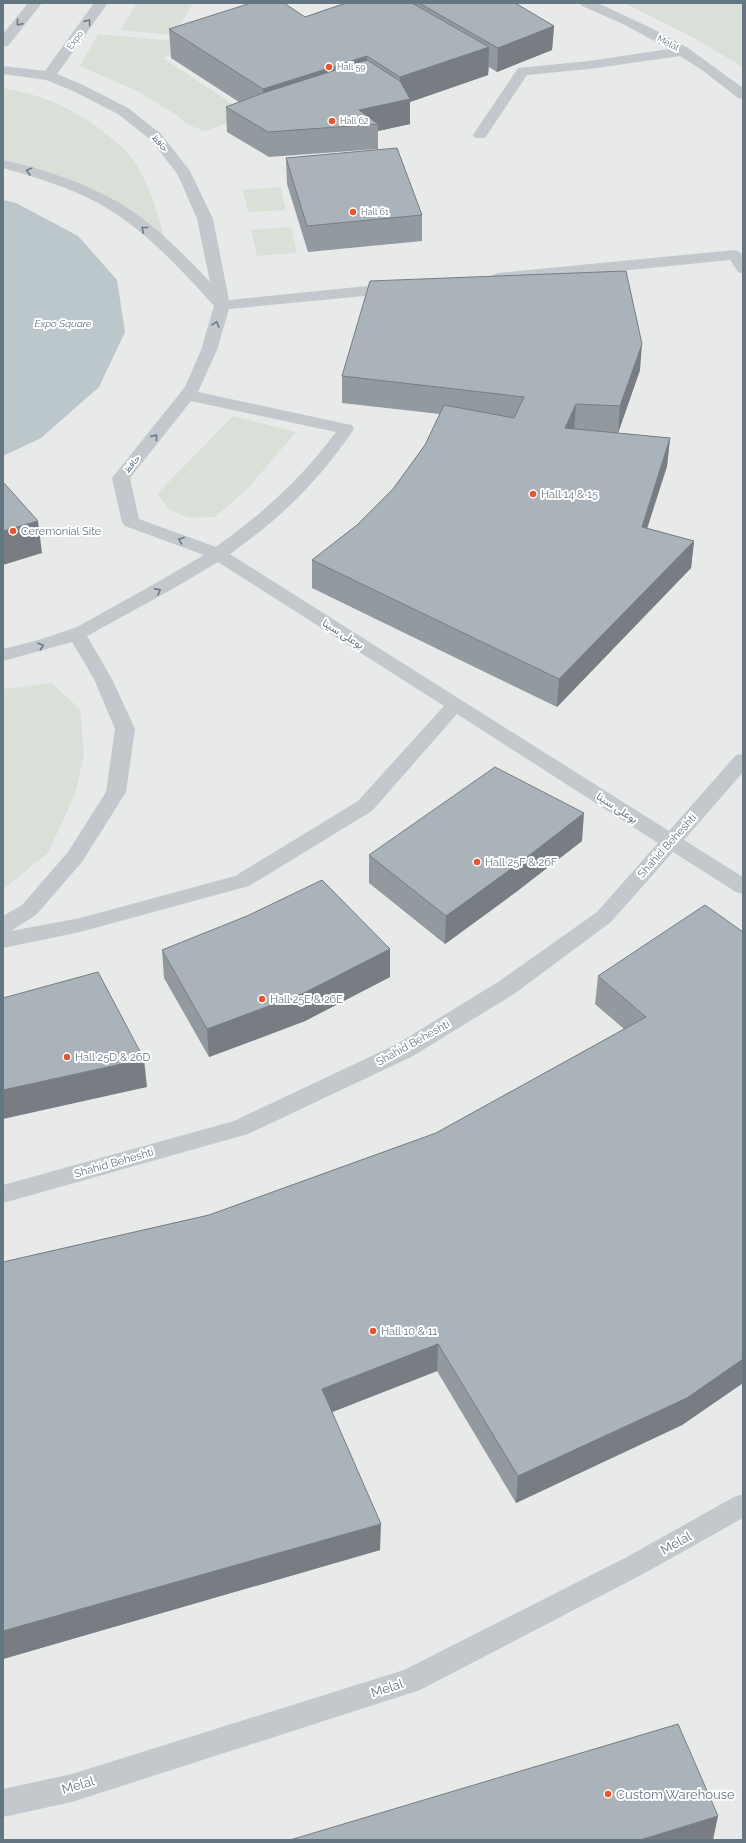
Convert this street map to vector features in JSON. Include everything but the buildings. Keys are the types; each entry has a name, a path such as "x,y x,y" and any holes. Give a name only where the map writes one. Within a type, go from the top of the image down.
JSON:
{"lane":[{"path":"3,43 35,3"},
{"name":"Expo","path":"49,76 101,3"},
{"name":"Melal","path":"587,3 624,19 683,51 743,96"},
{"path":"480,135 523,71 589,65 683,51"},
{"name":"حافظ","path":"3,70 49,76 78,88 123,111 156,137 186,174 205,219 222,305 209,350 193,388 121,478"},
{"path":"3,164 49,176 103,200 141,226 170,251 208,287 222,305 412,286"},
{"path":"483,280 735,255 743,269"},
{"path":"3,655 31,649 76,634 166,586 218,554 254,529 290,497 320,467 346,430 188,395"},
{"name":"بوعلی سینا","path":"121,478 131,522 218,554 671,842 743,886"},
{"path":"3,926 29,910 75,857 116,792 124,729 103,679 76,634"},
{"path":"3,940 80,925 242,881 365,806 455,705"},
{"name":"Shahid Beheshti","path":"3,1194 240,1128 404,1050 506,988 604,917 743,760"},
{"name":"Melal","path":"3,1803 72,1788 410,1681 634,1566 743,1505"}],"shaded area":[{"path":"3,3 743,3 743,1840 3,1840"},
{"path":"137,3 193,3 174,35 120,30"},
{"path":"624,3 743,3 743,67 694,38"},
{"path":"98,34 197,43 163,58 249,115 205,131 188,125 175,114 137,91 80,66"},
{"path":"3,88 33,95 75,112 88,120 125,149 141,173 151,195 165,240 130,210 90,188 48,172 3,160"},
{"path":"280,187 286,210 248,212 243,190"},
{"path":"291,227 297,253 257,256 251,230"},
{"path":"233,416 296,432 248,488 215,517 189,518 170,510 157,494"},
{"path":"51,683 80,709 84,755 75,794 48,853 3,889 3,689"}],"water":[{"name":"Expo Square","path":"3,200 16,203 78,236 117,280 125,332 99,387 41,438 3,456"}],"place":[{"name":"Hall 59","path":"329,67"},
{"name":"Hall 62","path":"332,121"},
{"name":"Hall 61","path":"353,212"},
{"name":"Hall 14 & 15","path":"533,494"},
{"name":"Ceremonial Site","path":"13,531"},
{"name":"Hall 25F & 26F","path":"477,862"},
{"name":"Hall 25E & 26E","path":"262,999"},
{"name":"Hall 25D & 26D","path":"67,1057"},
{"name":"Hall 10 & 11","path":"373,1331"},
{"name":"Custom Warehouse","path":"608,1794"}]}
